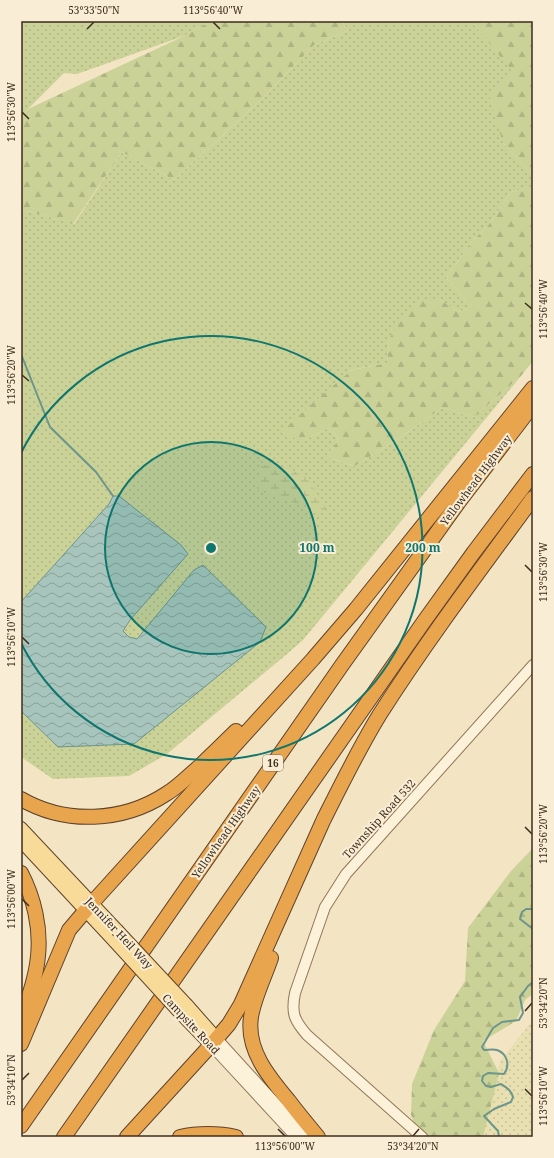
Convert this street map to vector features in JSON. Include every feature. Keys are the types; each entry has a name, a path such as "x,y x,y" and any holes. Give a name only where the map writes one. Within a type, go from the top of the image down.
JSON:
{"highway":[{"path":"21,1044 69,930 356,609 533,388"},
{"name":"Yellowhead Highway","path":"21,1126 342,665 454,510 533,405"},
{"path":"64,1137 416,633 474,552 533,474"},
{"path":"127,1137 229,1024 241,1004 323,821 350,767 380,715 430,639 533,498"},
{"path":"21,799 33,806 53,813 75,816 99,817 127,812 146,805 166,794 184,781 271,697 292,682"},
{"path":"308,855 253,1008 250,1026 254,1045 260,1062 272,1080 318,1137"},
{"path":"21,873 29,888 34,905 37,921 38,950 35,975 21,1019"},
{"path":"180,1137 205,1134 236,1137"}],"main road":[{"name":"Jennifer Heil Way","path":"21,828 89,907"},
{"name":"Jennifer Heil Way","path":"21,841 89,907 117,930 184,1009"},
{"name":"Campsite Road","path":"89,907 115,942 184,1009 214,1042"}],"street":[{"name":"Township Road 532","path":"422,1137 307,1036 294,1016 293,1005 295,993 325,907 346,874 533,665"},
{"name":"Campsite Road","path":"214,1042 296,1137"},
{"name":"Campsite Road","path":"214,1042 306,1137"}],"shaded area":[{"path":"533,1020 533,1137 482,1137 500,1061"}],"green space":[{"path":"21,21 211,21 184,36 77,74 64,73 21,115"},
{"path":"211,21 341,21 349,30 314,45 263,98 174,180 122,152 73,224 21,209 21,115 28,109 184,36"},
{"path":"341,21 471,21 514,72 503,143 533,176 533,186 511,192 487,227 472,241 446,278 471,306 459,312 439,299 389,341 387,363 351,370 303,441 328,428 339,439 326,457 355,466 395,441 442,408 474,417 521,376 303,640 287,654 167,754 129,776 53,779 21,757 21,711 59,747 203,565 194,570 137,639 129,637 123,631 130,620 188,554 113,496 109,504 21,602 21,209 74,224 122,152 174,180 263,98 314,45 349,30"},
{"path":"471,21 533,21 533,176 503,143 489,94 513,72"},
{"path":"533,186 533,361 521,376 474,417 442,408 395,441 355,466 326,457 339,439 328,428 303,441 280,433 352,370 387,363 389,341 396,323 417,301 439,299 459,312 471,306 446,278 472,241 487,227 511,192"},
{"path":"272,464 305,475 326,508 326,513 257,490 259,466"},
{"path":"533,848 533,994 525,1000 516,1021 483,1041 499,1073 483,1137 419,1137 411,1115 412,1084 434,1030 465,981 468,928 511,871"}],"water":[{"path":"113,496 119,496 181,545 188,554 130,620 123,631 129,637 137,639 194,570 203,565 266,627 260,642 134,744 58,747 21,711 21,602 109,504"}],"waterway":[{"path":"21,354 50,427 96,472 113,496"},
{"path":"533,909 526,909 522,912 520,919 533,929"},
{"path":"499,1137 498,1131 484,1116 494,1109 511,1102 513,1097 510,1091 501,1084 491,1087 486,1086 482,1081 483,1076 488,1073 504,1074 507,1067 507,1060 501,1052 497,1050 484,1050 482,1047 493,1028 502,1022 519,1020 523,1013 520,997 533,982"}]}
